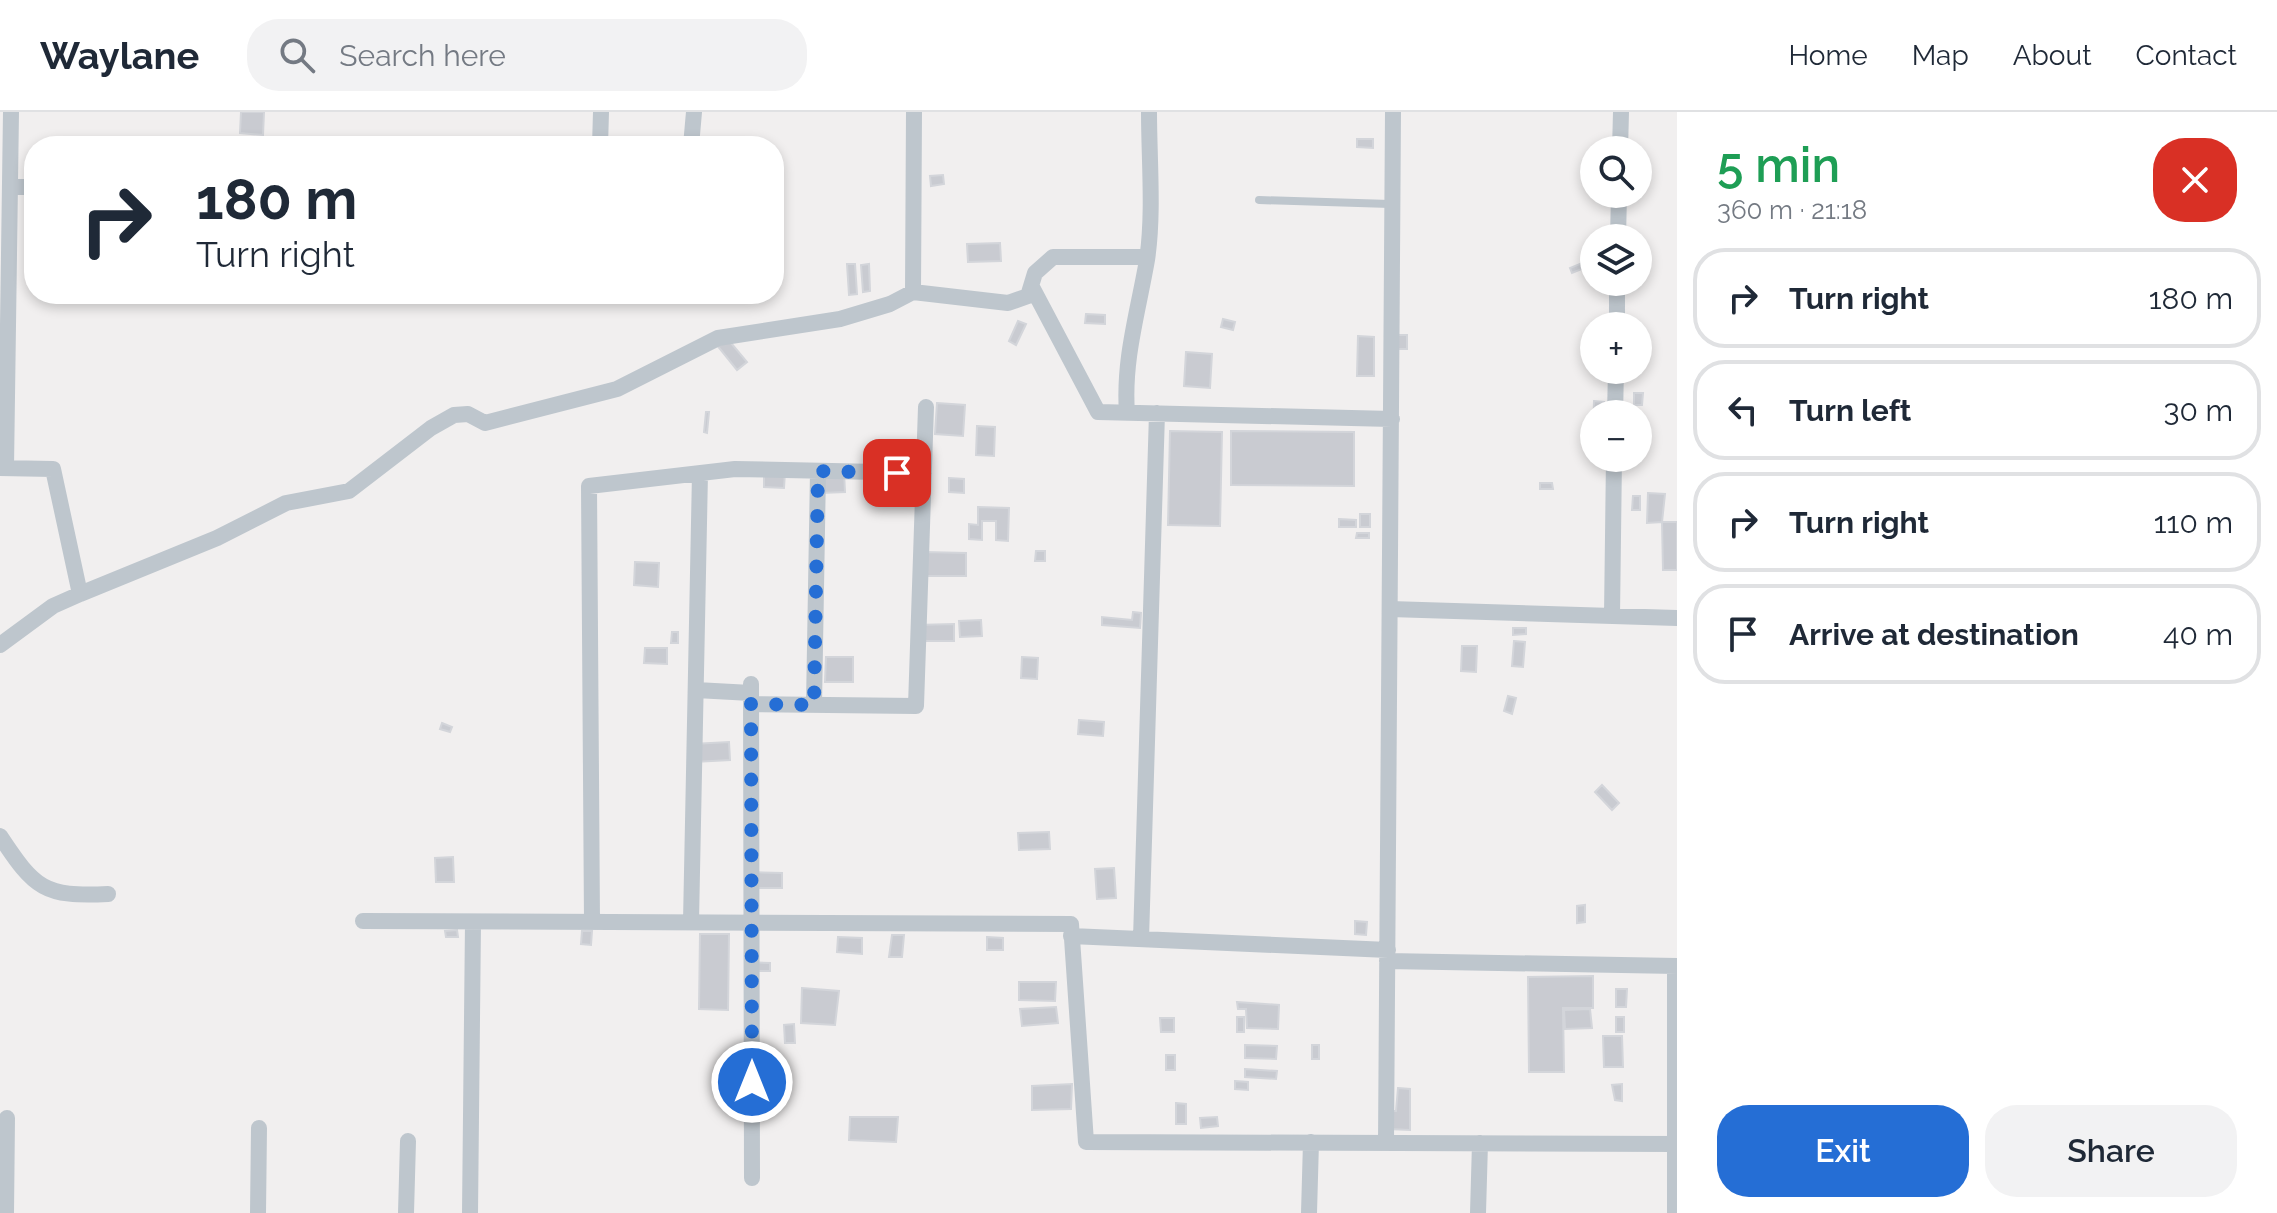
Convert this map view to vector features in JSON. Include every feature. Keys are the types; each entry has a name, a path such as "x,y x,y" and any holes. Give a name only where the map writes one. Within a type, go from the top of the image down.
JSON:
{"street":[{"path":"11,112 3,468 53,469 80,594"},
{"path":"600,136 601,112"},
{"path":"692,136 694,112"},
{"path":"913,292 914,112"},
{"path":"1127,413 1125,390 1130,337 1147,257 1149,112"},
{"path":"1386,1143 1393,112"},
{"path":"1620,136 1621,112"},
{"path":"10,187 24,187"},
{"path":"0,645 53,606 217,538 286,503 349,491 431,428 454,415 468,414 485,423 617,389 718,338 840,319 890,304 913,292 1008,303 1028,296 1033,289 1035,273 1053,257 1147,257"},
{"path":"1033,289 1098,412 1392,419"},
{"path":"696,690 751,694 814,705 916,706 926,407"},
{"path":"1141,939 1157,413"},
{"path":"592,922 589,486 735,469 924,473"},
{"path":"814,705 818,471"},
{"path":"1612,616 1614,472"},
{"path":"691,922 700,473"},
{"path":"1390,609 1677,618"},
{"path":"751,694 752,1178"},
{"path":"0,836 21,868 43,888 72,896 108,894"},
{"path":"363,921 1071,924 1086,1142 1675,1144"},
{"path":"470,1213 473,922"},
{"path":"1071,936 1388,955 1676,966 1675,1213"},
{"path":"6,1213 7,1118"},
{"path":"258,1213 259,1128"},
{"path":"406,1213 408,1141"},
{"path":"1309,1213 1311,1142"},
{"path":"1478,1213 1480,1143"}],"lane":[{"path":"1259,200 1390,204"}],"building":[{"path":"241,112 264,112 263,135 240,133"},
{"path":"1357,139 1373,139 1373,148 1357,147"},
{"path":"943,175 944,184 931,186 930,176"},
{"path":"1000,243 1001,261 968,262 967,244"},
{"path":"847,264 855,264 857,294 849,295"},
{"path":"869,264 870,291 863,292 861,265"},
{"path":"1580,264 1580,270 1572,273 1570,268"},
{"path":"1086,314 1105,315 1105,324 1085,323"},
{"path":"1223,319 1235,322 1233,330 1221,327"},
{"path":"1018,321 1026,324 1016,345 1009,341"},
{"path":"1397,335 1407,335 1407,349 1397,349"},
{"path":"1358,336 1374,337 1374,376 1357,376"},
{"path":"726,337 747,362 737,370 716,344"},
{"path":"1186,352 1212,354 1210,388 1184,386"},
{"path":"1634,393 1643,393 1642,400 1634,400"},
{"path":"937,403 965,405 963,436 935,434"},
{"path":"706,412 709,412 707,433 704,432"},
{"path":"977,426 995,427 994,456 976,455"},
{"path":"1170,431 1222,432 1220,526 1168,525"},
{"path":"1231,431 1354,432 1354,486 1231,485"},
{"path":"889,440 896,440 896,455 889,455"},
{"path":"902,454 910,455 910,464 902,464"},
{"path":"764,472 785,472 784,488 764,487"},
{"path":"844,472 845,492 821,493 820,473"},
{"path":"949,478 964,479 964,493 949,492"},
{"path":"873,481 899,484 897,505 871,502"},
{"path":"1540,483 1552,483 1553,489 1540,489"},
{"path":"1648,493 1665,494 1662,522 1647,523"},
{"path":"1633,496 1640,496 1640,510 1632,510"},
{"path":"978,507 1009,508 1008,541 996,540 996,521 982,521 982,540 969,539 969,524 978,525"},
{"path":"1360,514 1370,514 1370,527 1360,527"},
{"path":"1339,519 1356,520 1356,527 1339,527"},
{"path":"1662,522 1677,522 1677,570 1663,570"},
{"path":"1357,533 1369,533 1369,538 1356,538"},
{"path":"1036,551 1045,551 1045,561 1035,561"},
{"path":"924,552 966,553 966,576 924,576"},
{"path":"635,562 659,563 658,587 634,585"},
{"path":"1133,612 1141,613 1140,628 1102,625 1102,617 1132,620"},
{"path":"981,620 982,636 960,637 959,621"},
{"path":"954,624 954,641 917,641 916,625"},
{"path":"1513,628 1526,628 1526,634 1513,635"},
{"path":"672,632 678,632 678,643 671,643"},
{"path":"1514,641 1525,642 1523,667 1512,666"},
{"path":"1462,646 1477,646 1476,672 1461,671"},
{"path":"645,648 667,648 667,664 644,663"},
{"path":"826,657 853,657 853,682 825,682"},
{"path":"1022,657 1038,658 1037,679 1021,678"},
{"path":"1508,696 1516,698 1512,714 1504,711"},
{"path":"1079,720 1104,722 1103,736 1078,734"},
{"path":"442,723 452,727 450,732 440,729"},
{"path":"729,742 730,760 694,762 693,744"},
{"path":"1602,785 1619,803 1612,810 1595,792"},
{"path":"1049,832 1050,849 1019,850 1018,833"},
{"path":"453,857 454,882 436,882 435,858"},
{"path":"1114,868 1116,898 1097,899 1095,869"},
{"path":"747,872 782,873 782,888 747,888"},
{"path":"1585,905 1585,922 1577,923 1577,906"},
{"path":"1355,921 1367,922 1366,935 1355,934"},
{"path":"457,930 458,937 446,937 445,931"},
{"path":"582,931 592,931 591,945 581,944"},
{"path":"700,934 729,934 728,1010 699,1009"},
{"path":"892,935 904,935 902,957 889,957"},
{"path":"838,937 862,938 862,954 837,952"},
{"path":"987,937 1003,938 1003,950 987,950"},
{"path":"747,962 770,963 770,971 747,971"},
{"path":"1593,976 1593,1008 1563,1008 1564,1072 1529,1072 1528,977"},
{"path":"1019,982 1056,982 1055,1001 1019,1000"},
{"path":"802,988 839,991 835,1025 801,1023"},
{"path":"1616,989 1627,989 1626,1007 1616,1007"},
{"path":"1237,1002 1279,1005 1278,1029 1247,1028 1246,1009 1238,1009"},
{"path":"1056,1007 1058,1023 1022,1026 1020,1009"},
{"path":"1590,1009 1592,1028 1565,1029 1564,1010"},
{"path":"1237,1017 1244,1017 1244,1032 1237,1032"},
{"path":"1616,1017 1624,1017 1624,1032 1616,1032"},
{"path":"1160,1018 1174,1018 1174,1032 1161,1032"},
{"path":"794,1024 795,1043 785,1043 784,1025"},
{"path":"1603,1036 1622,1036 1623,1067 1604,1067"},
{"path":"1245,1045 1277,1046 1276,1059 1245,1058"},
{"path":"1312,1045 1319,1045 1319,1059 1312,1059"},
{"path":"1166,1055 1175,1055 1175,1070 1166,1070"},
{"path":"1245,1069 1277,1071 1276,1079 1245,1077"},
{"path":"1235,1081 1248,1082 1248,1090 1235,1089"},
{"path":"1072,1084 1071,1109 1032,1110 1032,1086"},
{"path":"1622,1084 1622,1101 1615,1100 1612,1085"},
{"path":"1398,1088 1410,1089 1410,1130 1388,1129 1389,1111 1396,1111"},
{"path":"1176,1103 1186,1104 1186,1124 1176,1124"},
{"path":"850,1117 898,1117 896,1142 849,1140"},
{"path":"1217,1117 1218,1126 1201,1128 1200,1118"}],"route":[{"path":"752,1082 751,704 814,705 818,471 897,473"}]}
